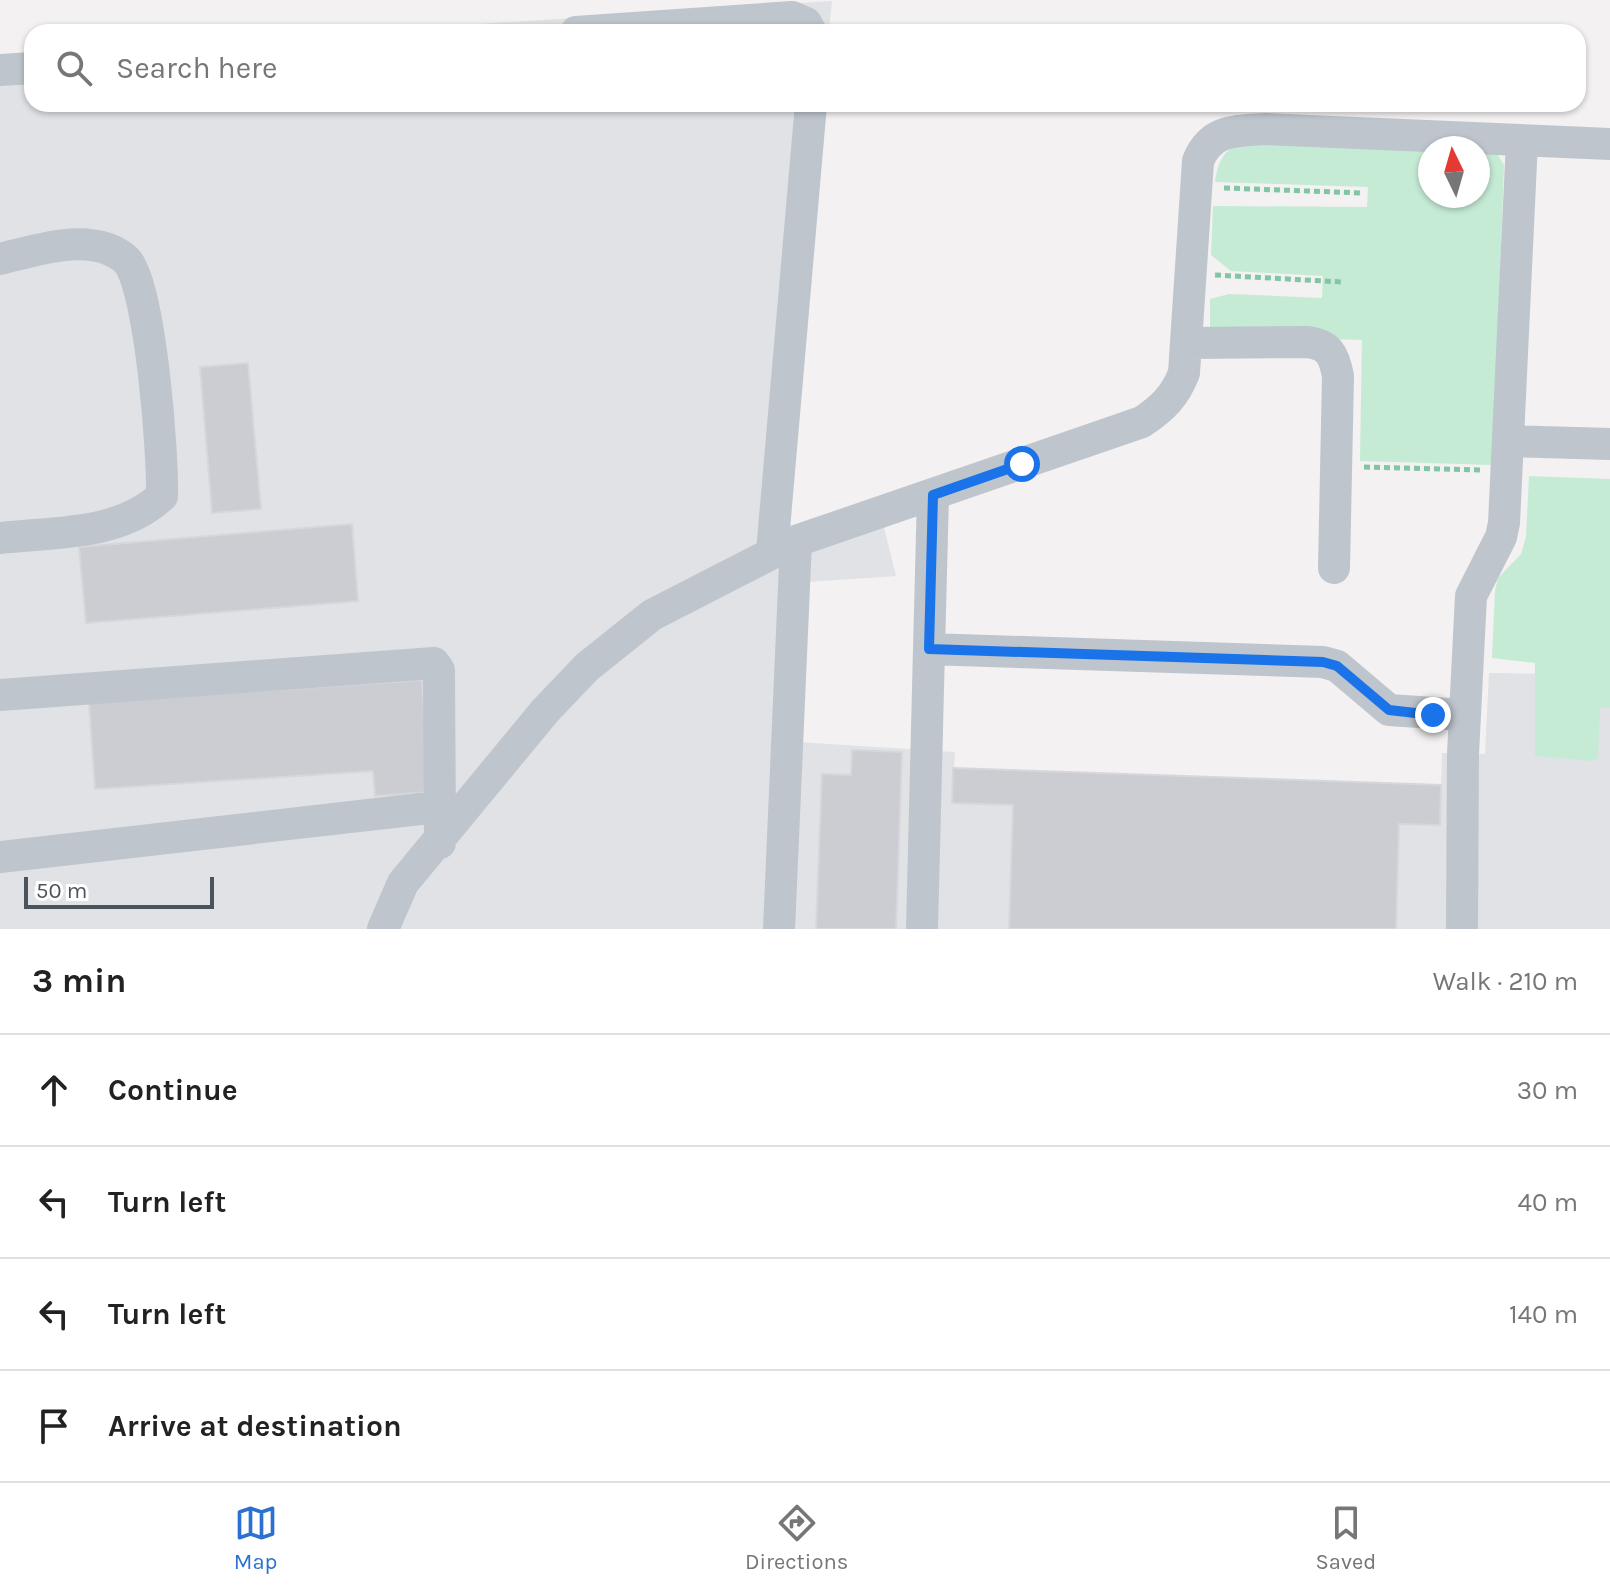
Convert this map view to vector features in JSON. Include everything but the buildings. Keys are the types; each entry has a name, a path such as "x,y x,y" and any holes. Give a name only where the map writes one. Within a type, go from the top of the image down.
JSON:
{"street":[{"path":"691,24 792,17 807,24"},
{"path":"0,70 24,68"},
{"path":"779,929 784,546 811,112"},
{"path":"383,929 403,883 440,843 545,711 587,667 652,615 784,546 1142,422 1163,409 1177,391 1184,373 1198,161 1205,144 1223,132 1266,129 1610,144"},
{"path":"1462,929 1464,715 1471,596 1501,537 1522,141"},
{"path":"0,259 77,243 109,249 127,261 142,301 163,464 162,496 131,520 102,527 0,538"},
{"path":"1187,343 1306,342 1320,343 1330,350 1338,376 1334,568"},
{"path":"1507,456 1610,444"},
{"path":"922,929 933,495"},
{"path":"929,649 1323,662 1337,666 1389,710 1464,715"},
{"path":"0,695 434,663 439,670 440,843"},
{"path":"0,857 438,807"}],"path":[{"path":"1196,187 1363,193"},
{"path":"1191,273 1342,282"},
{"path":"1335,466 1507,456"}],"shaded area":[{"path":"832,1 830,24 481,24"},
{"path":"24,54 24,112 821,112 780,532 880,512 896,576 807,582 798,742 955,752 954,768 1441,785 1442,753 1485,754 1489,673 1610,675 1610,929 0,929 0,56"}],"green space":[{"path":"1241,141 1418,145 1418,208 1490,208 1490,147 1493,147 1504,165 1493,465 1360,461 1362,340 1219,336 1210,329 1210,299 1229,294 1322,298 1323,276 1231,271 1211,255 1213,206 1367,207 1368,187 1215,182 1226,153"},
{"path":"1529,476 1610,479 1610,708 1600,708 1598,758 1592,761 1535,756 1535,663 1492,658 1495,591 1498,578 1521,554 1526,537"}],"route":[{"path":"1022,464 933,495 929,649 1323,662 1337,666 1389,710 1401,714 1433,715"}]}
